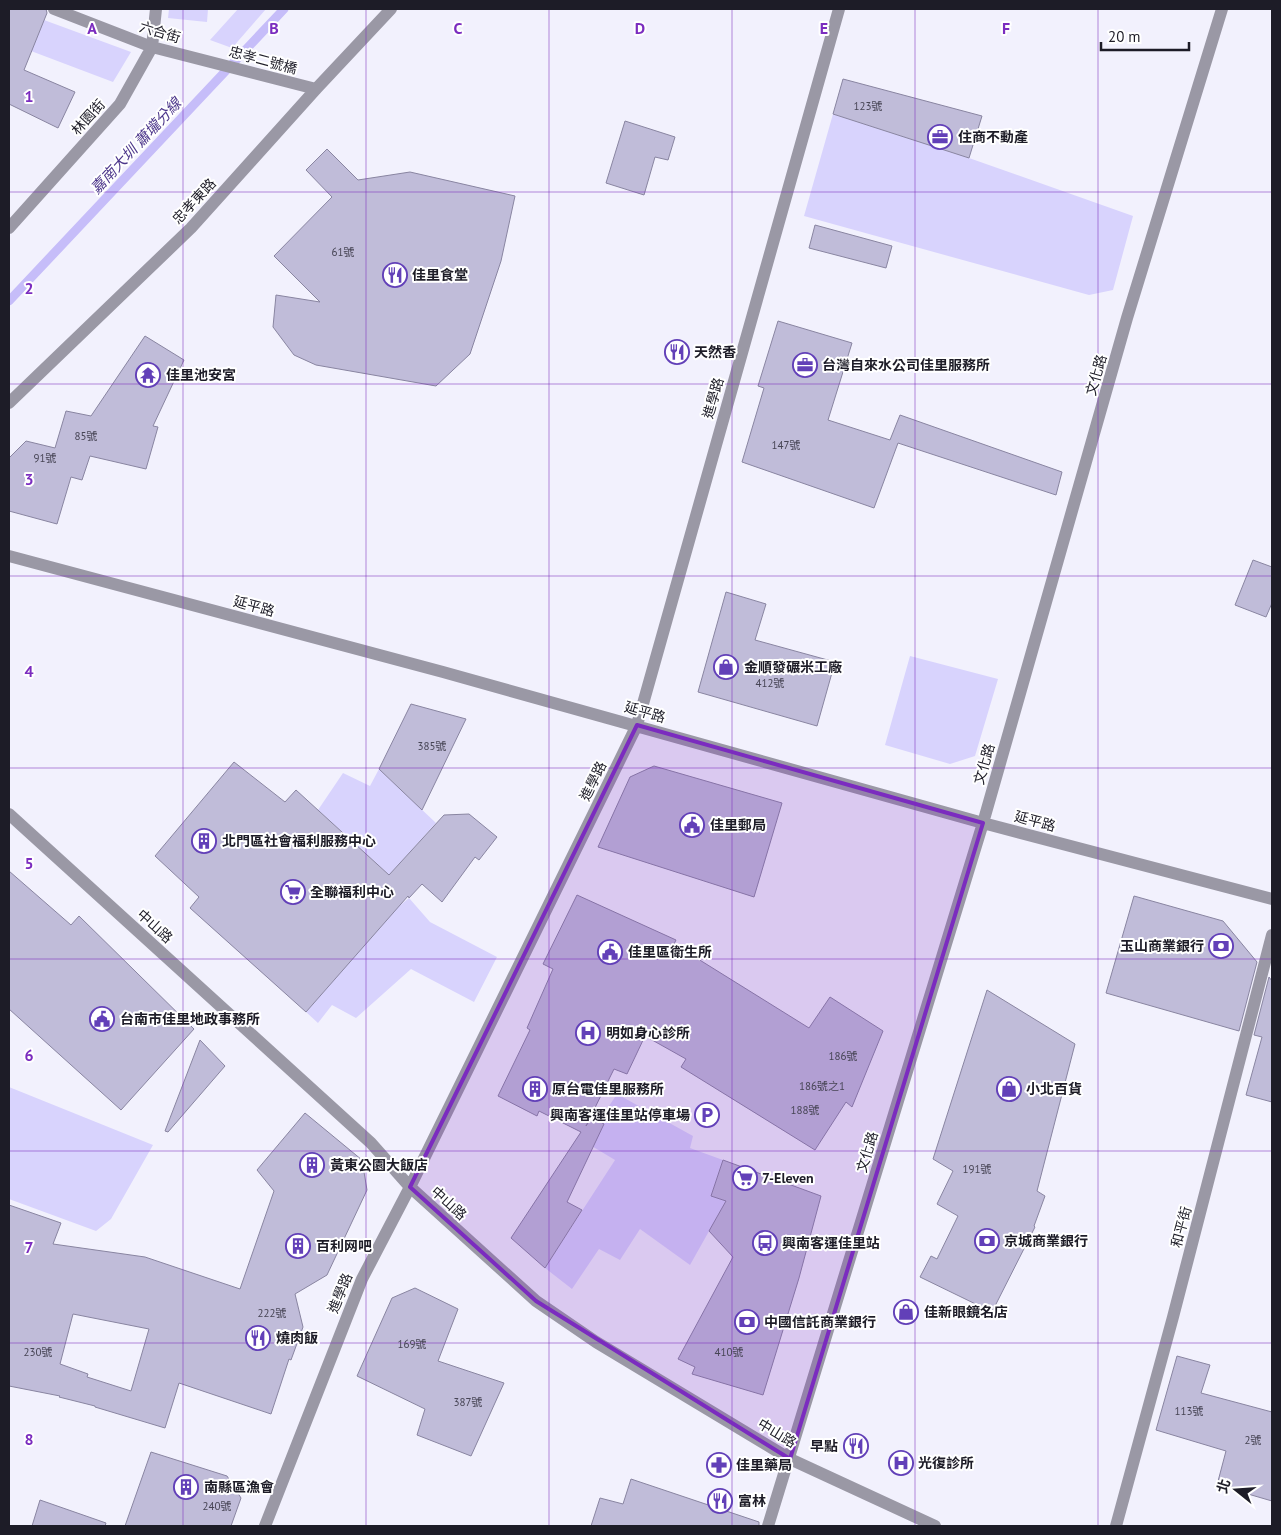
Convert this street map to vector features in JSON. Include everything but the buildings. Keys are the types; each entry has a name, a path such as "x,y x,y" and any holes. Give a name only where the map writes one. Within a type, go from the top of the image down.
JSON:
{"street":[{"name":"六合街","path":"54,9 152,47 202,60"},
{"name":"林園街","path":"9,228 120,104 152,47 156,9"},
{"name":"忠孝東路","path":"9,403 191,228 391,9"},
{"name":"進學路","path":"265,1526 362,1279 410,1188 637,725 839,9"},
{"name":"文化路","path":"768,1526 983,823 1127,318 1222,9"},
{"name":"忠孝二號橋","path":"202,60 316,89"},
{"name":"延平路","path":"9,556 637,725 983,823 1272,899"},
{"name":"中山路","path":"9,814 371,1143 410,1188 536,1301 596,1342 790,1459 935,1526"},
{"name":"和平街","path":"1116,1526 1171,1327 1272,935"}],"highlighted area":[{"path":"637,725 983,823 790,1459 536,1301 410,1187"}],"shaded area":[{"path":"169,9 208,9 207,22 168,18"},
{"path":"238,9 266,9 232,48 210,40"},
{"path":"44,20 131,52 113,82 31,51"},
{"path":"833,114 969,158 1133,216 1113,290 1089,295 804,216"},
{"path":"910,656 998,679 975,756 950,764 885,745"},
{"path":"379,769 436,823 389,875 318,810 343,773 370,786"},
{"path":"409,898 430,922 497,957 474,1002 411,969 356,1018 332,1005 318,1023 306,1012 398,907"},
{"path":"9,1087 153,1145 111,1219 96,1231 9,1199"},
{"path":"617,1094 693,1136 690,1148 723,1160 711,1196 726,1201 690,1265 640,1229 620,1260 599,1249 572,1289 545,1268 615,1160 585,1142"}],"waterway":[{"name":"嘉南大圳 蕭壠分線","path":"9,301 284,9"}],"place":[{"name":"住商不動產","path":"940,137"},
{"name":"佳里食堂","path":"395,275"},
{"name":"天然香","path":"677,352"},
{"name":"台灣自來水公司佳里服務所","path":"805,365"},
{"name":"佳里池安宮","path":"148,375"},
{"name":"金順發碾米工廠","path":"726,667"},
{"name":"佳里郵局","path":"692,825"},
{"name":"北門區社會福利服務中心","path":"204,841"},
{"name":"全聯福利中心","path":"293,892"},
{"name":"玉山商業銀行","path":"1221,946"},
{"name":"佳里區衛生所","path":"610,952"},
{"name":"台南市佳里地政事務所","path":"102,1019"},
{"name":"明如身心診所","path":"588,1033"},
{"name":"原台電佳里服務所","path":"535,1089"},
{"name":"小北百貨","path":"1009,1089"},
{"name":"興南客運佳里站停車場","path":"707,1115"},
{"name":"黃東公園大飯店","path":"312,1165"},
{"name":"7-Eleven","path":"745,1178"},
{"name":"京城商業銀行","path":"987,1241"},
{"name":"興南客運佳里站","path":"765,1243"},
{"name":"百利网吧","path":"298,1246"},
{"name":"佳新眼鏡名店","path":"906,1312"},
{"name":"中國信託商業銀行","path":"747,1322"},
{"name":"燒肉飯","path":"258,1338"},
{"name":"早點","path":"856,1446"},
{"name":"光復診所","path":"901,1463"},
{"name":"佳里藥局","path":"719,1465"},
{"name":"南縣區漁會","path":"186,1487"},
{"name":"富林","path":"720,1501"}]}
